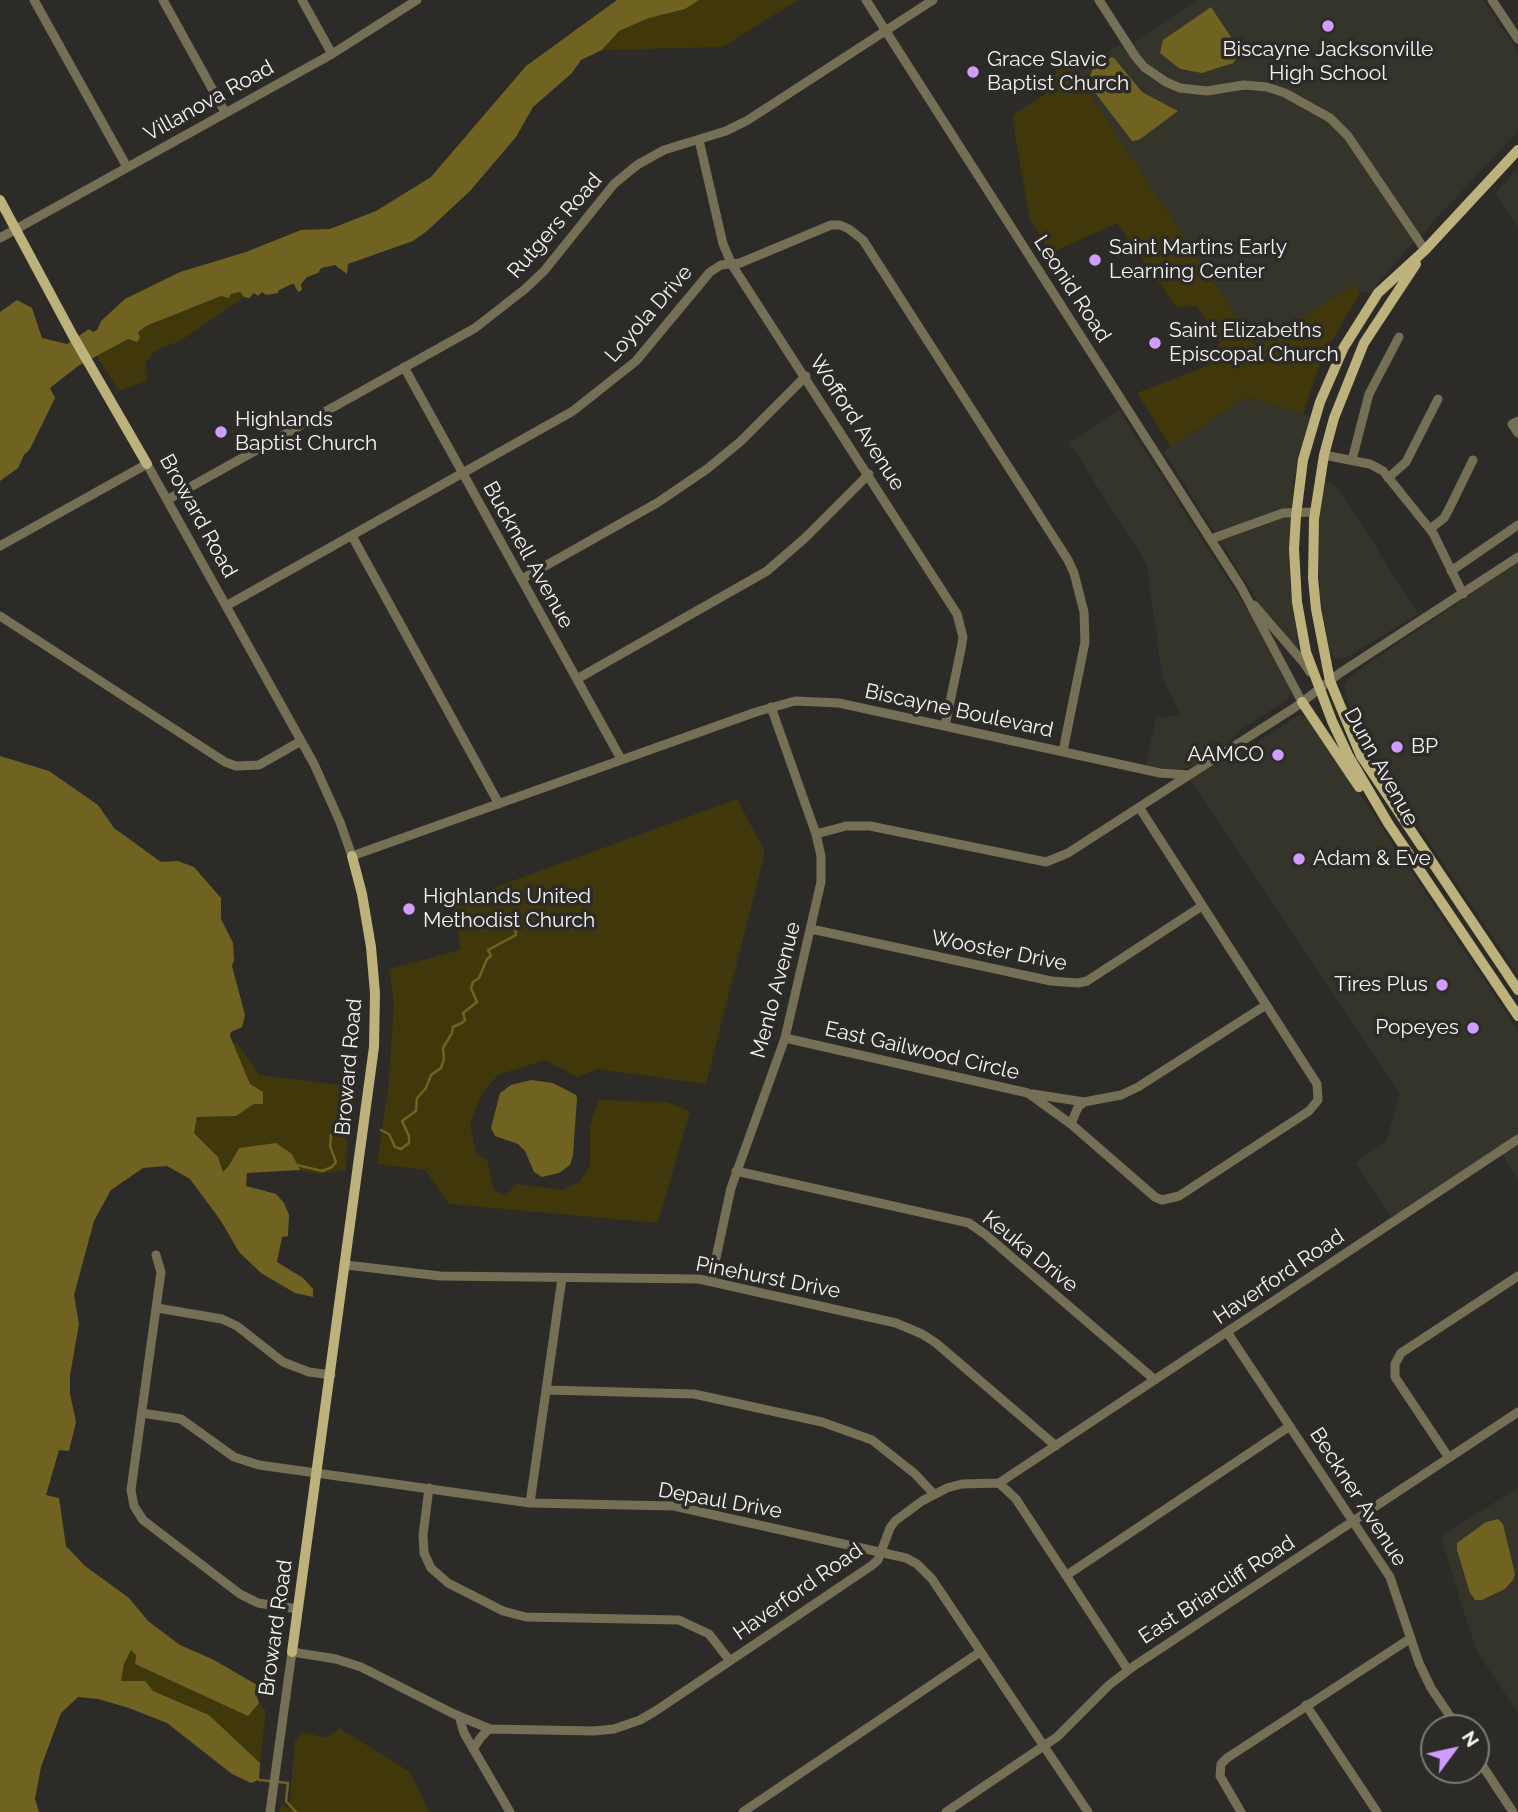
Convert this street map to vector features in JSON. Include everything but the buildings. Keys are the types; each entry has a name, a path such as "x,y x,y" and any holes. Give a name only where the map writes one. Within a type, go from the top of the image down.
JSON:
{"main road":[{"name":"Dunn Avenue","path":"1518,150 1425,250 1378,293 1344,348 1325,389 1303,460 1296,513 1295,569 1300,623 1306,652 1348,755 1388,823 1518,1016"},
{"name":"Broward Road","path":"0,200 73,336 147,464"},
{"name":"Dunn Avenue","path":"1425,250 1364,343 1342,396 1324,455 1314,512 1313,578 1316,609 1331,681 1361,756 1516,984"},
{"path":"1325,389 1342,396"},
{"path":"1303,702 1376,812 1388,823"},
{"path":"1402,844 1413,846 1427,862 1433,864"},
{"name":"Broward Road","path":"292,1652 371,1082 375,1019 373,972 367,919 352,856"},
{"path":"1484,966 1492,968 1505,981 1516,984"}],"street":[{"path":"34,0 127,167"},
{"path":"163,0 225,112"},
{"path":"302,0 332,54"},
{"name":"Villanova Road","path":"0,237 332,54 416,0"},
{"name":"Leonid Road","path":"866,0 1248,598 1304,663 1320,689"},
{"name":"Rutgers Road","path":"167,500 475,328 525,289 559,254 624,174 650,156 726,131 748,120 933,0"},
{"path":"1100,0 1135,56 1144,67 1166,82 1180,88 1207,91 1244,85 1266,87 1285,93 1330,118 1348,136 1425,250"},
{"path":"1492,0 1518,39"},
{"name":"Wofford Avenue","path":"699,140 723,244 732,265 957,614 962,637 961,649 945,726"},
{"name":"Loyola Drive","path":"226,606 552,425 596,395 645,351 702,279 721,265 732,265 831,225 849,229 863,240 1074,573 1084,612 1085,642 1063,751"},
{"path":"1352,460 1368,394 1399,337"},
{"name":"Bucknell Avenue","path":"404,367 621,760"},
{"path":"522,579 657,503 699,475 741,440 806,376"},
{"path":"1388,478 1406,462 1438,399"},
{"path":"1518,421 1512,424 1518,433"},
{"path":"1324,455 1375,466 1388,478 1438,541 1463,594"},
{"path":"1430,529 1449,509 1473,460"},
{"path":"0,546 147,464"},
{"name":"Broward Road","path":"147,464 301,741 326,789 352,856"},
{"path":"577,679 767,571 805,538 869,474"},
{"path":"1210,539 1283,513 1314,512"},
{"path":"1451,570 1518,525"},
{"path":"352,536 499,804"},
{"path":"816,834 846,826 870,826 1046,862 1068,853 1303,702 1518,557"},
{"name":"Leonid Road","path":"1248,598 1303,702"},
{"path":"0,616 225,762 236,766 259,765 301,741"},
{"name":"Biscayne Boulevard","path":"352,856 771,707 795,701 823,701 1160,773 1189,775"},
{"name":"Menlo Avenue","path":"711,1281 736,1171 785,1038 811,929 822,867 816,834 771,707"},
{"path":"1028,1093 1084,1102 1121,1095 1138,1087 1266,1005 1139,807"},
{"name":"Wooster Drive","path":"811,929 1051,981 1078,983 1087,981 1202,906"},
{"name":"East Gailwood Circle","path":"785,1038 1028,1093 1071,1124 1155,1198 1167,1200 1179,1196 1309,1111 1318,1100 1317,1084 1266,1005"},
{"path":"1071,1124 1078,1107 1084,1102"},
{"name":"Haverford Road","path":"292,1652 336,1659 361,1667 489,1729 582,1732 614,1729 654,1712 870,1566 878,1560 895,1521 934,1494 962,1484 999,1483 1518,1139"},
{"name":"Keuka Drive","path":"736,1171 969,1223 1155,1381"},
{"path":"156,1255 161,1272 131,1490 134,1506 144,1520 240,1594 258,1603 298,1609"},
{"name":"Pinehurst Drive","path":"346,1265 440,1276 711,1281 896,1323 936,1343 1056,1446"},
{"path":"1449,1458 1395,1377 1395,1364 1401,1353 1518,1276"},
{"path":"530,1503 562,1278"},
{"path":"157,1308 222,1319 237,1326 283,1362 309,1373 331,1375"},
{"name":"Beckner Avenue","path":"1227,1332 1390,1577 1424,1676 1449,1714"},
{"path":"546,1390 694,1394 821,1422 872,1440 914,1473 934,1494"},
{"name":"East Briarcliff Road","path":"946,1812 1044,1746 1128,1670 1518,1412"},
{"name":"Depaul Drive","path":"142,1413 181,1419 225,1451 246,1462 530,1503 676,1506 906,1558 928,1574 1088,1812"},
{"path":"1066,1575 1290,1426"},
{"path":"999,1483 1016,1499 1128,1670"},
{"path":"429,1488 423,1535 424,1553 431,1568 448,1583 502,1611 526,1617 678,1620 709,1634 730,1661"},
{"path":"1241,1812 1222,1783 1219,1770 1227,1758 1411,1638"},
{"name":"Broward Road","path":"270,1812 292,1652"},
{"path":"743,1812 980,1652"},
{"path":"1307,1705 1377,1812"},
{"path":"459,1716 460,1726 510,1812"},
{"path":"473,1749 489,1729"},
{"path":"1490,1777 1513,1812"}],"shaded area":[{"path":"617,0 699,0 685,9 649,18 619,31 602,50 581,60 572,73 533,107 516,137 470,191 413,241 348,264 347,274 335,265 321,268 318,273 307,277 301,284 302,290 298,292 292,284 278,293 266,295 262,292 258,296 254,293 249,298 240,292 231,294 229,298 221,296 146,326 138,332 140,338 137,342 128,339 78,366 50,388 55,398 30,449 18,468 0,481 0,312 17,300 32,308 42,338 67,344 89,329 93,332 97,330 101,321 125,299 180,272 246,252 301,230 330,229 376,211 431,177 526,66"},
{"path":"699,0 798,0 723,47 602,50 619,31 649,18 685,9"},
{"path":"1197,0 1483,0 1518,52 1518,131 1390,268 1371,293 1360,292 1355,284 1257,347 1075,72 1121,44 1125,49"},
{"path":"1211,7 1241,52 1233,63 1202,73 1180,69 1160,53 1163,40"},
{"path":"1055,46 1075,72 1257,347 1355,284 1360,292 1321,361 1303,414 1246,397 1171,447 1137,393 1209,365 1220,343 1197,306 1176,307 1117,223 1051,253 1030,220 1012,116 1044,95 1056,75"},
{"path":"1109,57 1114,58 1142,92 1178,111 1139,140 1132,141 1087,82 1093,69"},
{"path":"1518,168 1518,229 1495,193"},
{"path":"240,292 244,297 180,341 156,350 146,362 147,380 119,391 96,355 128,338 140,338 138,332 146,326 221,296"},
{"path":"1246,397 1310,416 1294,481 1289,540 1290,584 1299,652 1261,606 1164,452"},
{"path":"1119,410 1257,625 1291,688 1288,699 1238,732 1228,743 1194,766 1176,771 1146,765 1156,718 1180,715 1162,677 1147,565 1069,442"},
{"path":"1323,480 1338,487 1418,614 1341,659 1329,651 1320,592 1318,535"},
{"path":"1518,562 1518,975 1378,766 1352,715 1344,687 1348,678 1356,672"},
{"path":"1299,715 1309,718 1518,1031 1518,1180 1502,1155 1397,1225 1355,1163 1386,1141 1400,1094 1190,780 1225,757 1252,746"},
{"path":"0,756 49,771 98,805 114,828 161,862 178,861 194,867 221,898 221,919 233,943 232,966 245,1015 242,1027 231,1032 230,1036 250,1084 263,1092 263,1104 254,1104 236,1116 197,1117 194,1133 218,1157 223,1172 239,1148 276,1143 292,1154 300,1170 247,1173 246,1186 276,1194 284,1203 289,1215 288,1236 282,1237 277,1262 303,1278 313,1289 313,1297 295,1293 261,1273 239,1252 221,1221 190,1179 167,1166 143,1168 111,1190 94,1221 74,1295 79,1324 70,1375 70,1394 76,1422 69,1451 59,1450 46,1495 59,1498 66,1546 85,1566 129,1598 148,1621 180,1645 214,1660 257,1685 255,1691 259,1703 248,1716 135,1664 136,1655 131,1650 124,1664 121,1681 145,1681 153,1691 209,1715 260,1763 259,1780 251,1783 232,1774 167,1723 129,1708 98,1699 78,1697 61,1713 41,1767 35,1799 39,1812 0,1812"},
{"path":"737,799 765,852 706,1084 598,1069 577,1077 545,1060 498,1075 482,1094 470,1123 476,1154 487,1160 493,1188 505,1196 517,1184 561,1190 580,1182 590,1165 590,1127 598,1100 667,1102 690,1111 658,1223 449,1204 425,1170 377,1164 388,1089 394,1004 389,969 460,950 455,902"},
{"path":"231,1042 237,1043 259,1075 346,1086 353,1102 345,1117 348,1123 346,1170 318,1174 300,1170 292,1154 239,1148 223,1172 194,1133 197,1117 236,1116 254,1104 250,1084"},
{"path":"531,1080 553,1083 577,1098 570,1165 559,1173 542,1177 534,1172 525,1151 518,1144 495,1136 491,1128 500,1093 511,1085"},
{"path":"1518,1487 1518,1713 1476,1650 1441,1537"},
{"path":"1498,1519 1503,1524 1515,1574 1505,1589 1482,1600 1475,1600 1470,1593 1457,1543 1486,1522"},
{"path":"131,1650 136,1655 135,1664 248,1715 259,1703 266,1711 260,1763 209,1715 153,1691 121,1682 124,1664"},
{"path":"339,1728 410,1772 429,1812 280,1812 281,1804 289,1809 295,1741 302,1732 327,1738"}],"waterway":[{"path":"381,1130 389,1134 395,1147 401,1149 409,1143 409,1136 402,1121 416,1111 417,1098 426,1088 431,1075 441,1068 443,1048 453,1027 465,1020 463,1013 477,1002 471,988 491,956 488,950 516,935 511,922 512,916"},
{"path":"297,1165 322,1171 332,1167 336,1162 330,1146 331,1135 336,1130 347,1128"},
{"path":"259,1780 271,1781"},
{"path":"278,1782 288,1783 286,1801 296,1812"}],"place":[{"name":"Biscayne Jacksonville High School","path":"1328,26"},
{"name":"Grace Slavic Baptist Church","path":"973,72"},
{"name":"Saint Martins Early Learning Center","path":"1095,260"},
{"name":"Saint Elizabeths Episcopal Church","path":"1155,343"},
{"name":"Highlands Baptist Church","path":"221,432"},
{"name":"BP","path":"1397,747"},
{"name":"AAMCO","path":"1278,755"},
{"name":"Adam & Eve","path":"1299,859"},
{"name":"Highlands United Methodist Church","path":"409,909"},
{"name":"Tires Plus","path":"1442,985"},
{"name":"Popeyes","path":"1473,1028"}]}
